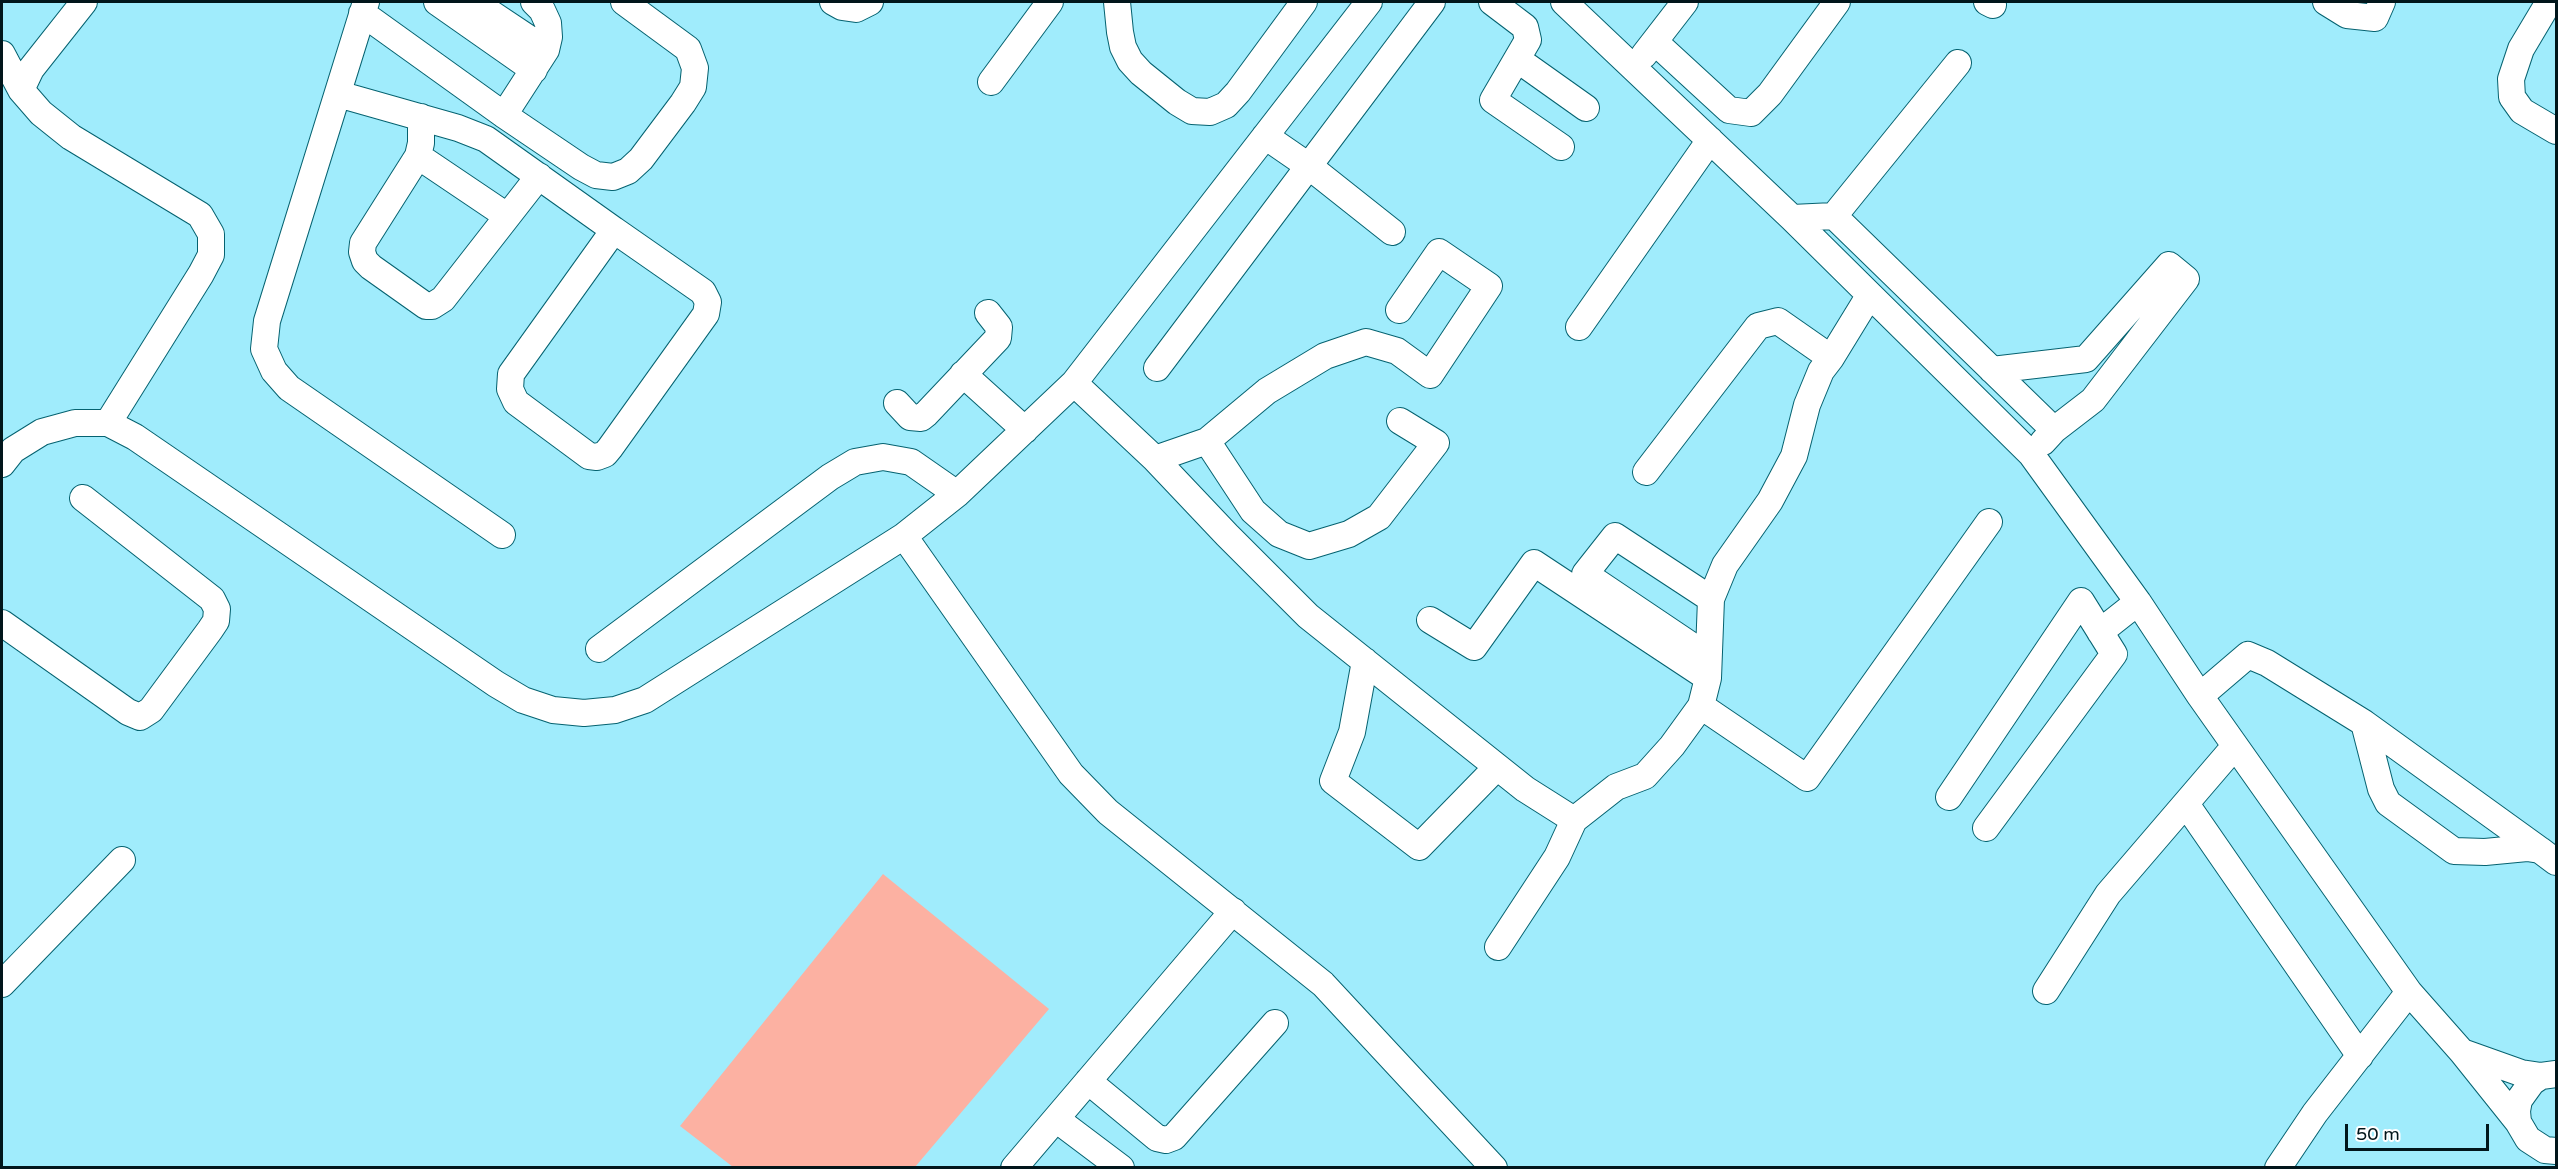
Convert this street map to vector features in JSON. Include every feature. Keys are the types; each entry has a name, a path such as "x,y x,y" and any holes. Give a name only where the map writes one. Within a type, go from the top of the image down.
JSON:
{"lane":[{"path":"21,90 32,69 84,2"},
{"path":"437,2 540,60"},
{"path":"474,2 540,60"},
{"path":"504,116 540,60 549,37 548,23 542,10 534,2"},
{"path":"502,535 289,388 273,371 264,350 267,321 364,7 504,116 596,175 613,177 628,171 641,159 693,87 695,68 688,50 624,2"},
{"path":"833,2 842,7 856,9 870,2"},
{"path":"991,82 1050,2"},
{"path":"1117,2 1123,47 1130,61 1141,73 1192,111 1210,112 1226,105 1238,92 1304,2"},
{"path":"1157,368 1432,2"},
{"path":"1492,2 1525,27 1528,40 1493,100 1561,147"},
{"path":"1564,2 1792,218 2031,454 2138,602 2200,696 2409,992 2462,1052 2518,1122 2528,1139 2552,1156"},
{"path":"1634,67 1685,2"},
{"path":"1655,42 1730,110 1750,113 1770,94 1837,2"},
{"path":"2326,2 2347,15 2375,18 2382,2"},
{"path":"2549,2 2521,49 2511,80 2511,88 2512,97 2522,111 2556,131"},
{"path":"2,464 14,450 42,432 75,423 108,423 135,437 496,684 523,700 553,710 594,712 615,710 645,700 904,536 957,494 1074,383 1265,136 1358,5"},
{"path":"46,50 34,54 21,52 2,56 21,90 41,113 71,137 200,215 211,234 211,255 201,274 108,423"},
{"path":"1517,59 1586,108"},
{"path":"1834,216 1958,63"},
{"path":"338,94 421,117 486,139 703,292 708,302 706,314 610,448 605,454 597,457 589,456 516,402 510,389 511,374 614,230"},
{"path":"421,117 421,143 418,156 363,243 362,252 364,261 421,303 432,306 438,304 539,176"},
{"path":"1265,136 1310,167 1392,232"},
{"path":"1579,327 1710,140"},
{"path":"418,156 507,216"},
{"path":"1792,218 1834,216 2054,430"},
{"path":"1155,459 1207,441 1277,385 1324,356 1366,342 1397,351 1430,375 1489,286 1439,252 1399,310"},
{"path":"1992,370 2086,359 2169,265 2186,279 2093,400 2054,430 2031,454"},
{"path":"1498,947 1557,857 1574,820 1616,787 1645,776 1672,746 1701,706 1709,668 1711,599 1725,565 1770,501 1794,456 1807,405 1821,371 1869,296"},
{"path":"897,403 910,417 921,418 998,338 999,327 988,313"},
{"path":"1646,472 1758,326 1779,321 1831,358"},
{"path":"963,374 1025,430"},
{"path":"1074,383 1155,459 1308,616 1525,789 1574,820"},
{"path":"1207,441 1253,511 1279,534 1309,546 1349,534 1379,517 1436,443 1400,421"},
{"path":"599,648 821,484 855,462 883,457 911,462 957,494"},
{"path":"2,623 128,712 140,717 151,710 216,621 217,609 212,599 83,498"},
{"path":"1701,706 1807,778 1989,522"},
{"path":"904,536 1071,774 1108,812 1323,984 1494,1167"},
{"path":"1709,668 1585,574 1615,536 1711,599"},
{"path":"1430,620 1474,648 1534,563 1709,668"},
{"path":"1949,797 2081,601 2114,654 1986,828"},
{"path":"2100,632 2138,602"},
{"path":"2200,696 2248,656 2266,663 2364,723 2548,856"},
{"path":"1365,661 1352,732 1333,781 1419,847 1497,767"},
{"path":"2364,723 2381,789 2388,804 2435,838 2454,851 2548,856"},
{"path":"2046,991 2108,894 2235,746"},
{"path":"2186,804 2360,1056"},
{"path":"2,984 122,860"},
{"path":"1014,1167 1233,911"},
{"path":"2278,1167 2315,1113 2409,992"},
{"path":"1088,1081 1157,1138 1166,1140 1174,1137 1275,1023"},
{"path":"2462,1052 2521,1073 2549,1075"},
{"path":"2518,1122 2519,1100 2532,1082 2549,1075"},
{"path":"1056,1119 1121,1167"}],"shaded area":[{"path":"883,874 1049,1009 915,1167 733,1167 680,1126"}]}
